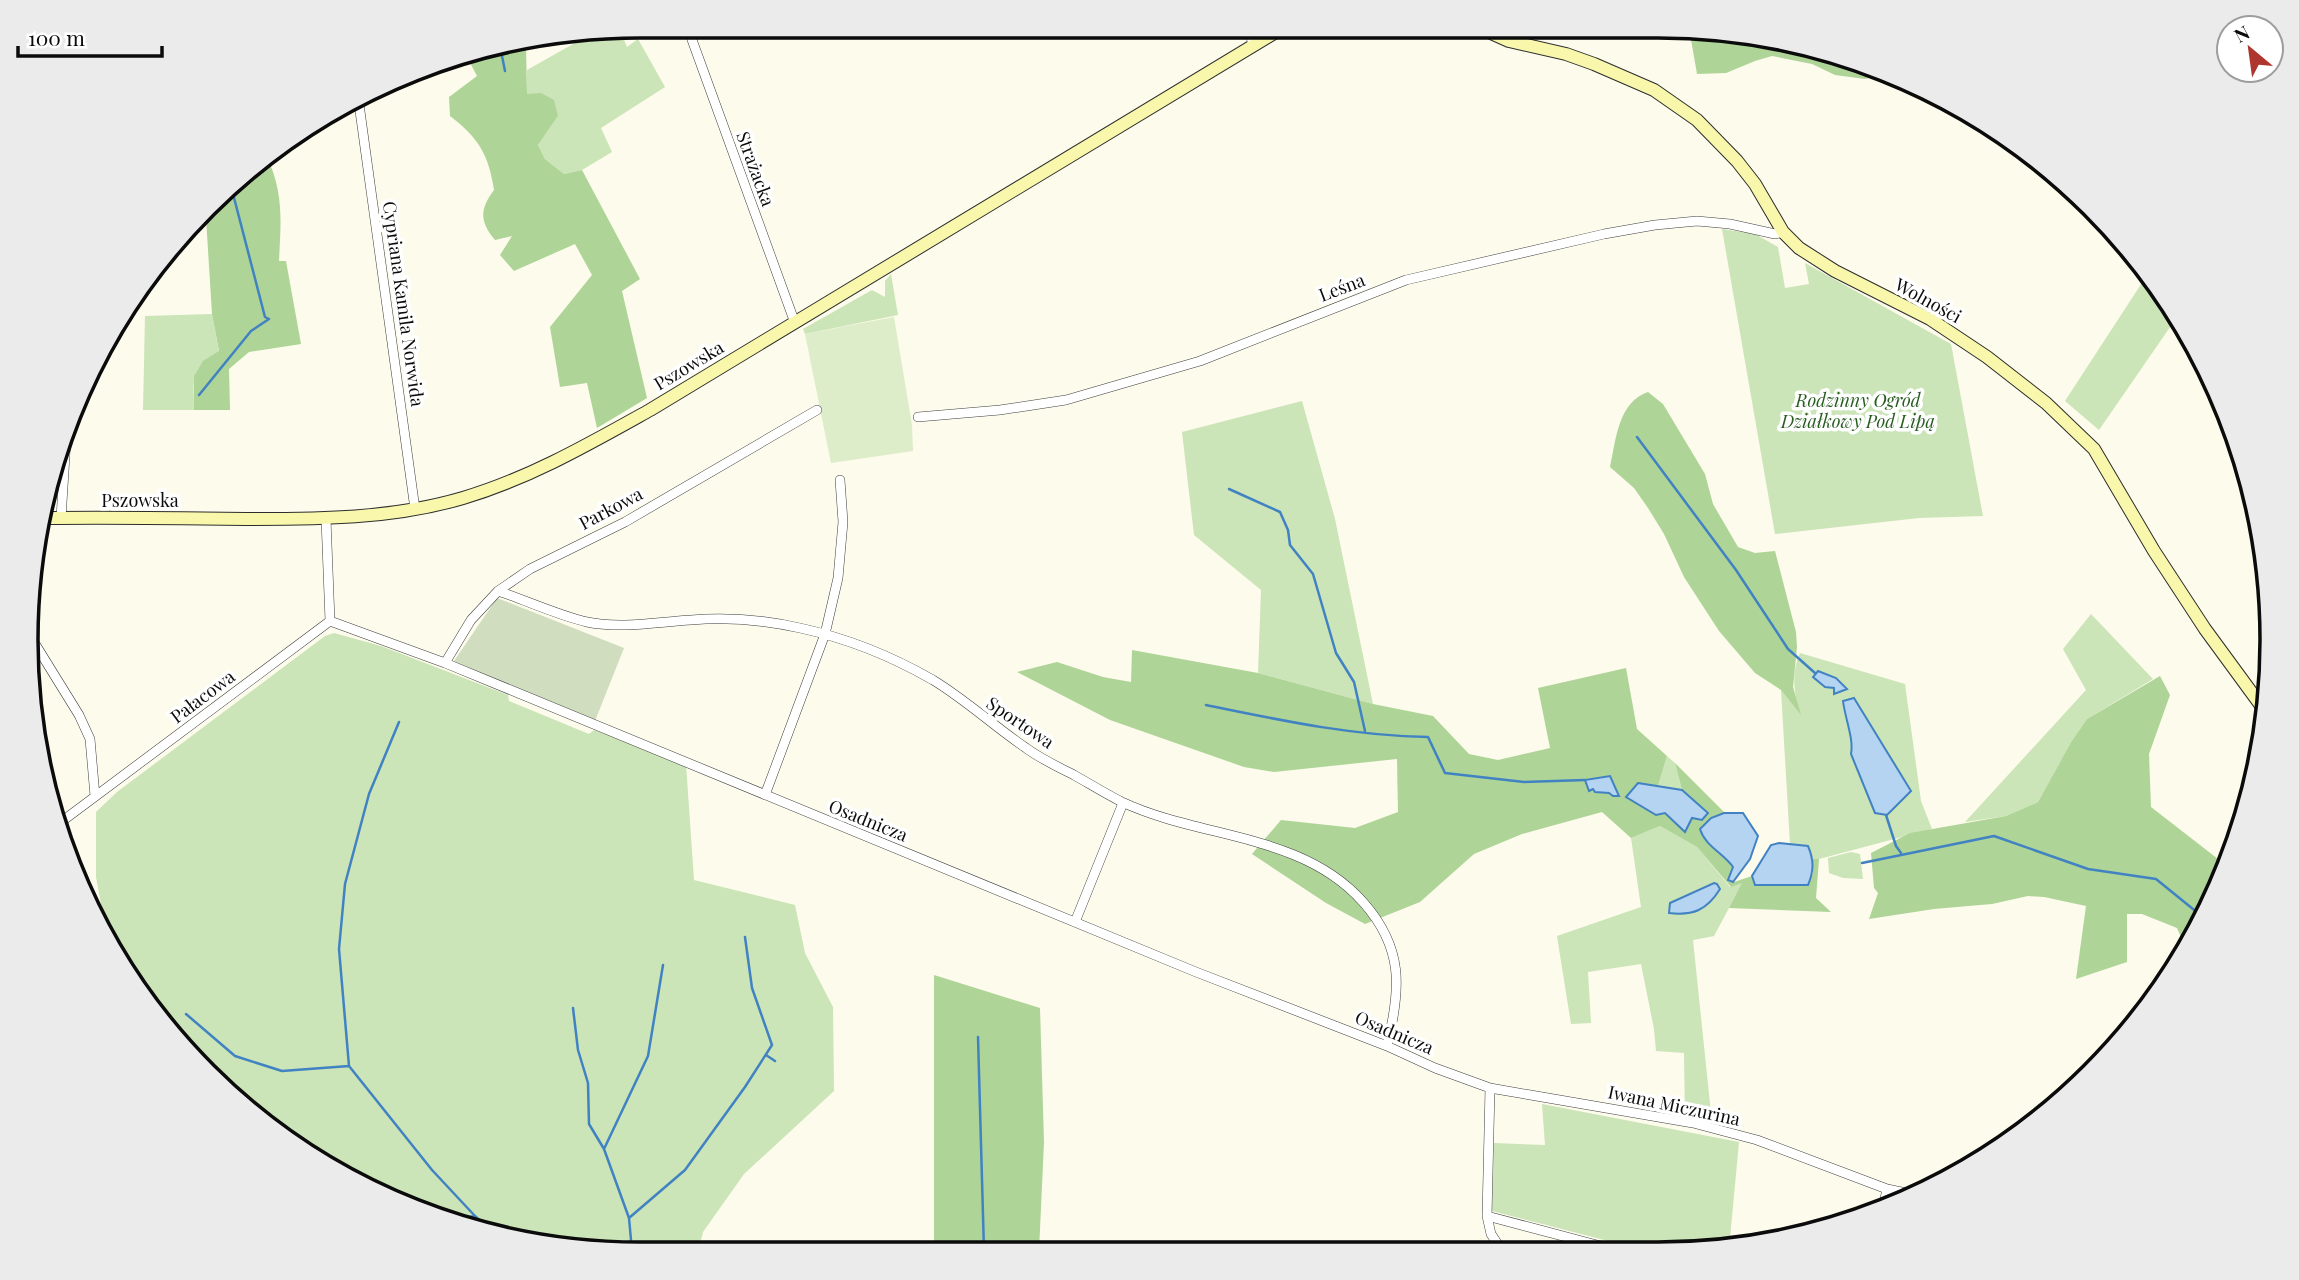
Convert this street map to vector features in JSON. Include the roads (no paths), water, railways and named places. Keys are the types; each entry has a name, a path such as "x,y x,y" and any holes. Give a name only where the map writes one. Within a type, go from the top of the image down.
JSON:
{"main road":[{"name":"Pszowska","path":"51,518 355,518 460,499 511,482 544,468 650,410 1266,38"},
{"name":"Wolności","path":"1502,38 1585,61 1654,90 1697,120 1737,161 1755,184 1783,232 1814,259 1930,320 1987,357 2046,403 2094,449 2154,551 2257,700"}],"street":[{"name":"Strażacka","path":"691,38 795,323"},
{"path":"1251,38 1253,46"},
{"name":"Cypriana Kamila Norwida","path":"360,108 415,509"},
{"name":"Leśna","path":"918,417 1000,410 1066,400 1200,361 1406,281 1604,234 1697,221 1730,224 1775,234 1783,232"},
{"name":"Parkowa","path":"445,663 471,620 498,591 530,569 625,522 817,410"},
{"path":"61,518 64,466"},
{"path":"765,796 825,634 838,578 842,533 839,480"},
{"path":"326,519 330,621"},
{"name":"Sportowa","path":"498,591 586,622 624,625 694,619 741,620 825,634 881,654 934,681 1028,750 1124,803 1179,822 1308,859 1332,873 1369,909 1389,941 1398,985 1387,1045"},
{"name":"Osadnicza","path":"330,621 445,663 1196,972 1387,1045 1435,1068 1490,1088"},
{"name":"Pałacowa","path":"65,818 330,621"},
{"path":"38,649 79,715 90,739 95,796"},
{"path":"1075,922 1124,803"},
{"path":"1490,1088 1487,1216 1491,1234 1496,1242"},
{"name":"Iwana Miczurina","path":"1490,1088 1693,1123 1757,1140 1899,1191"},
{"path":"1885,1197 1887,1189"},
{"path":"1487,1216 1585,1242"}],"water":[{"path":"1818,671 1836,678 1847,689 1834,694 1834,688 1825,687 1813,677"},
{"path":"1854,698 1911,791 1887,815 1875,813 1851,754 1843,701"},
{"path":"1610,776 1619,796 1595,792 1593,789 1589,791 1585,780"},
{"path":"1638,783 1682,790 1708,813 1702,820 1692,818 1685,832 1665,813 1656,815 1626,797"},
{"path":"1724,813 1743,813 1758,836 1750,859 1733,882 1728,880 1733,867 1710,845 1700,829 1711,818"},
{"path":"1779,843 1808,846 1812,866 1808,885 1755,885 1752,876 1771,845"},
{"path":"1714,883 1720,889 1704,907 1692,912 1669,913 1670,903"}],"waterway":[{"path":"501,55 505,71"},
{"path":"199,395 251,331 269,319 265,317 234,197"},
{"path":"1637,437 1736,570 1788,649 1815,673"},
{"path":"1229,489 1280,512 1288,530 1290,545 1313,574 1336,653 1354,682 1365,731"},
{"path":"1206,705 1344,730 1428,737 1445,773 1524,782 1585,780"},
{"path":"349,1066 339,949 345,884 369,794 399,722"},
{"path":"1886,815 1901,853"},
{"path":"1862,863 1994,836 2088,869 2156,879 2195,911"},
{"path":"631,1240 629,1218 685,1170 772,1045 752,988 745,937"},
{"path":"629,1218 604,1149 648,1056 663,965"},
{"path":"573,1008 578,1050 588,1083 589,1124 604,1149"},
{"path":"186,1014 235,1056 282,1071 349,1066 432,1170 475,1216"},
{"path":"978,1037 984,1242"},
{"path":"766,1055 775,1061"},
{"path":"470,1217 475,1216 479,1219"}],"park label":[{"name":"Rodzinny Ogród Działkowy Pod Lipą","path":"1858,411"}]}
